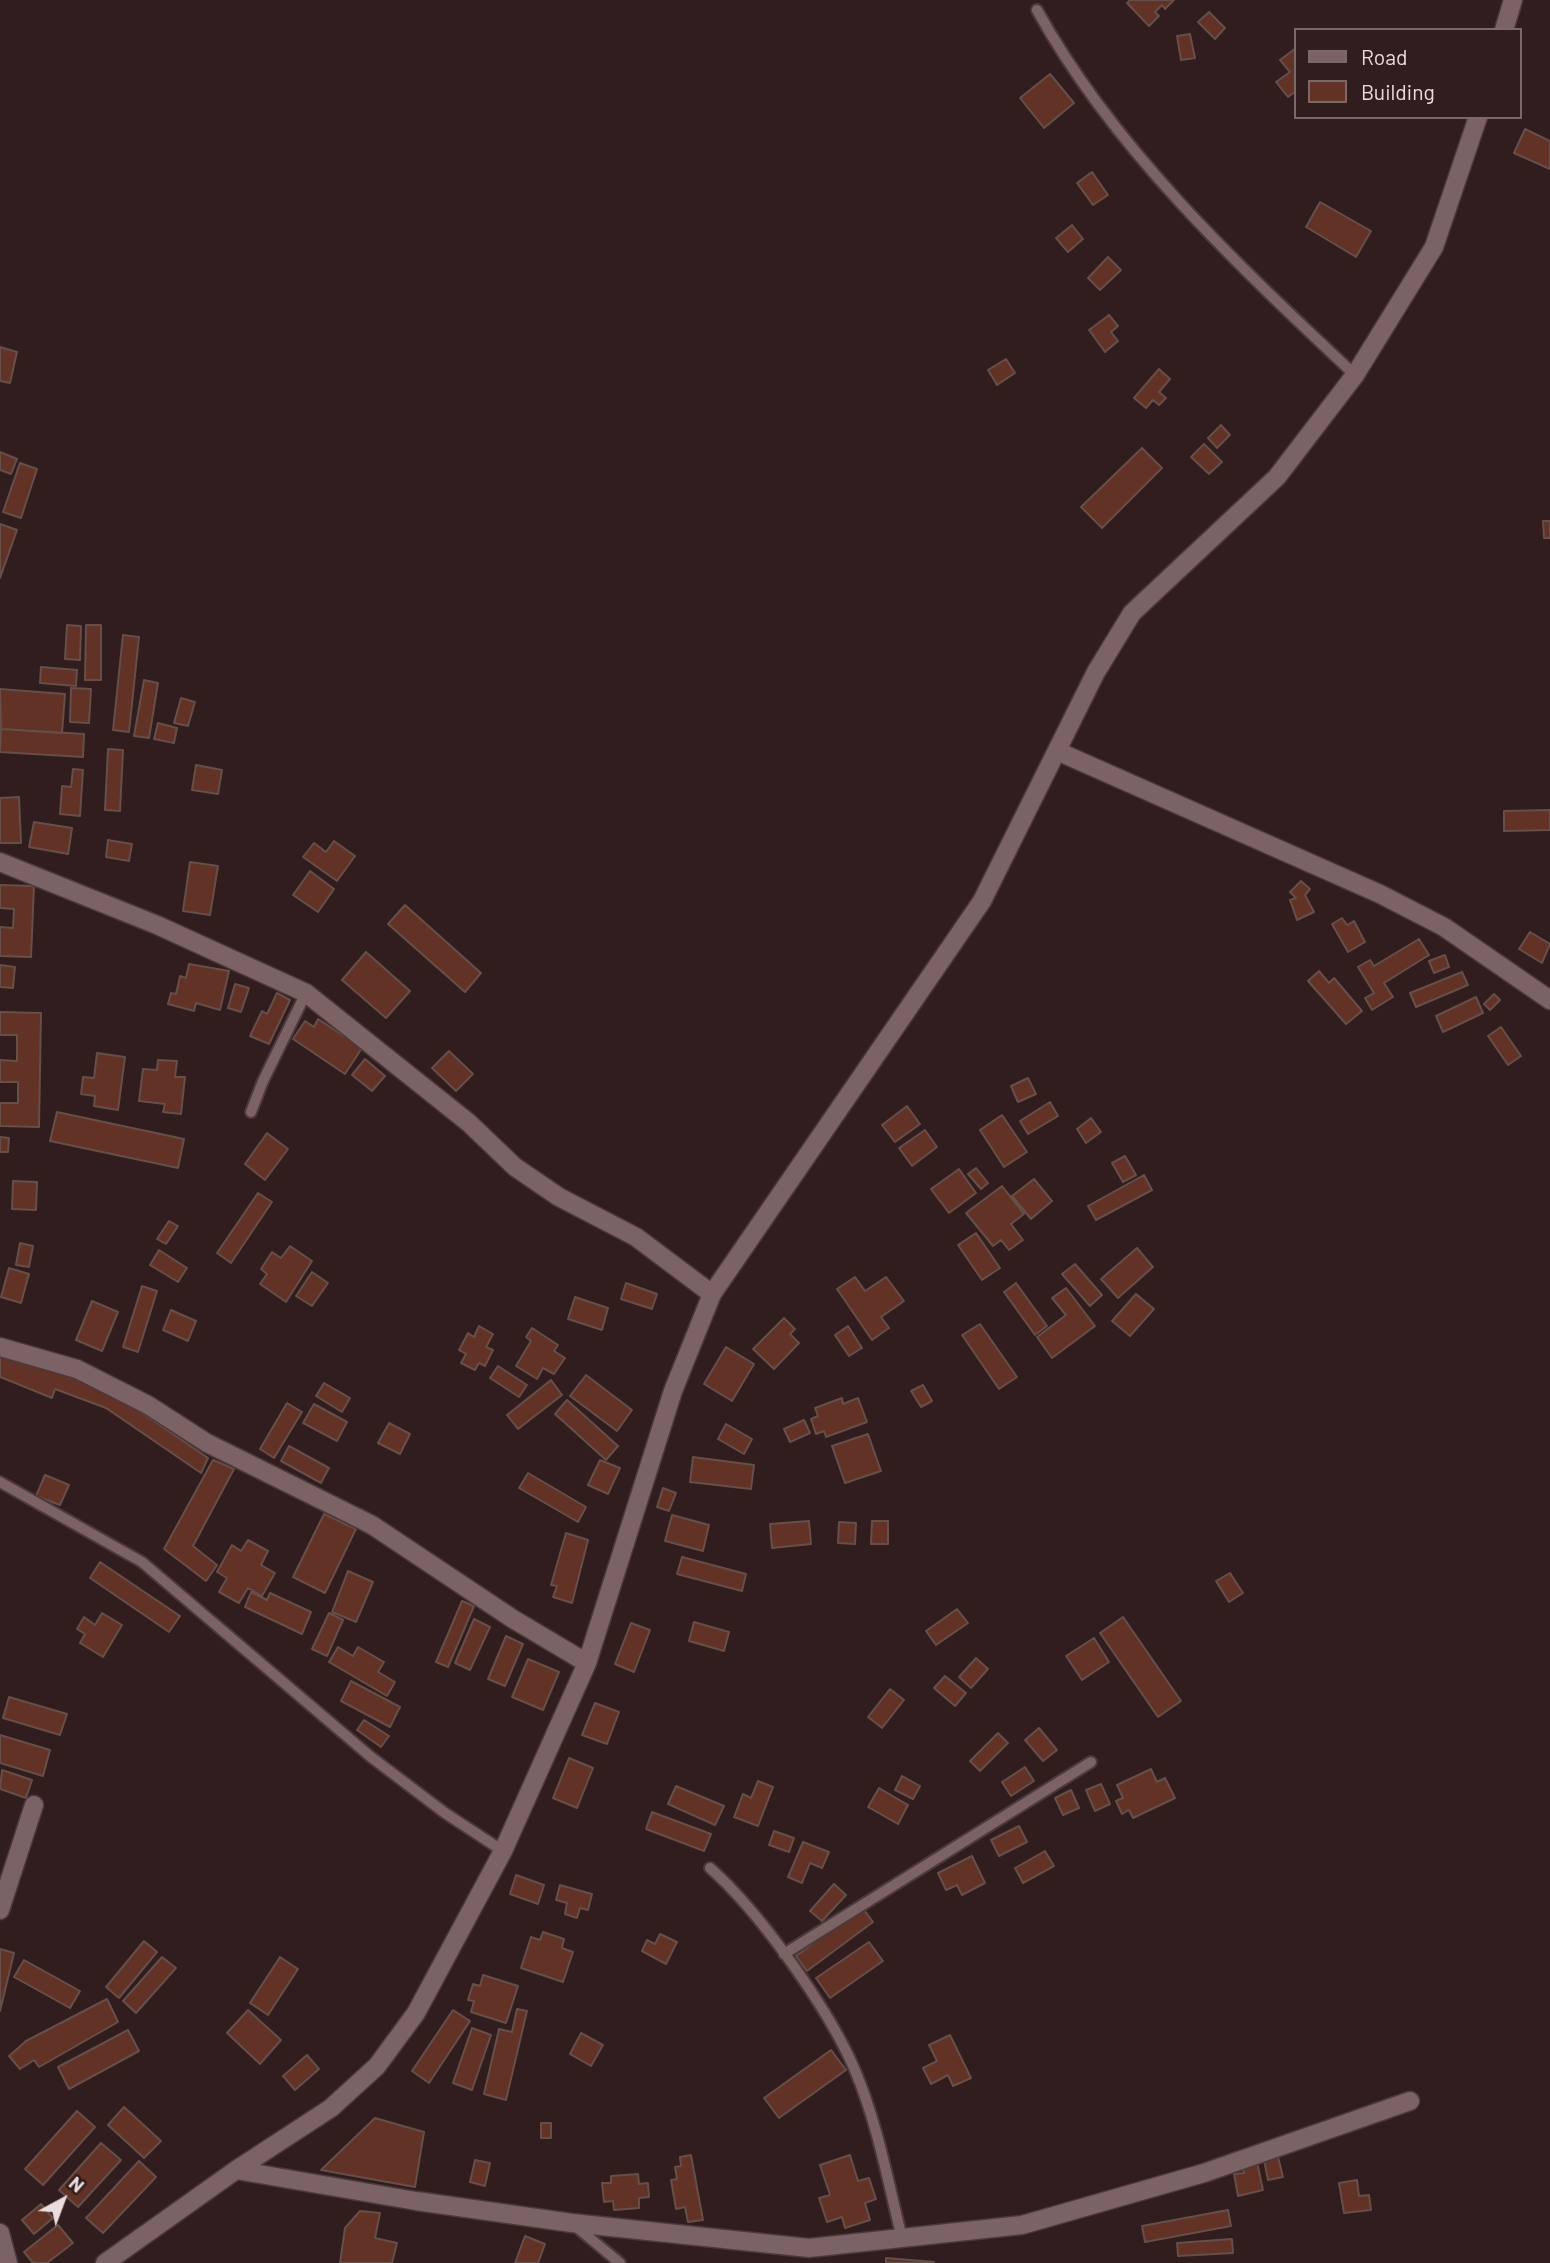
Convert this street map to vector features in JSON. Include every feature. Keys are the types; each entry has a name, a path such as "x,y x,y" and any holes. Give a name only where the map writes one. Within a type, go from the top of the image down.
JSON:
{"street":[{"path":"1505,28 1513,0"},
{"path":"105,2263 236,2170 331,2108 376,2066 416,2013 503,1850 587,1663 673,1391 712,1294 982,901 1096,671 1132,613 1277,477 1355,375 1434,247 1477,119"},
{"path":"1057,751 1380,894 1444,927 1550,1000"},
{"path":"0,862 157,925 306,993 469,1123 515,1167 559,1197 636,1237 712,1294"},
{"path":"0,1347 77,1369 148,1405 207,1443 372,1525 513,1619 587,1663"},
{"path":"0,1910 34,1805"},
{"path":"236,2170 416,2201 572,2223 810,2248 1022,2225 1204,2173 1410,2101"},
{"path":"0,2233 8,2263"}],"lane":[{"path":"1037,10 1067,65 1148,165 1273,298 1355,375"},
{"path":"251,1112 263,1081 306,993"},
{"path":"0,1482 142,1562 371,1757 445,1812 503,1850"},
{"path":"784,1954 1091,1762"},
{"path":"710,1868 784,1954 853,2067 872,2121 902,2238"},
{"path":"572,2223 620,2263"}],"building":[{"path":"1130,0 1174,0 1165,9 1162,5 1155,12 1159,16 1149,26 1127,3"},
{"path":"1209,12 1225,28 1215,39 1198,22"},
{"path":"1190,34 1195,58 1181,60 1177,36"},
{"path":"1294,50 1294,92 1288,97 1276,82 1290,72 1280,60"},
{"path":"1050,74 1074,103 1044,128 1020,98"},
{"path":"1525,129 1550,141 1550,169 1514,153"},
{"path":"1092,172 1108,195 1093,205 1077,183"},
{"path":"1320,202 1371,231 1356,257 1306,227"},
{"path":"1072,225 1083,239 1068,252 1056,238"},
{"path":"1108,257 1121,270 1100,290 1088,278"},
{"path":"1109,315 1118,326 1111,332 1118,341 1105,352 1089,330"},
{"path":"0,347 17,352 10,383 0,381"},
{"path":"1006,359 1015,373 997,385 988,370"},
{"path":"1159,369 1170,379 1159,392 1166,398 1159,405 1153,400 1146,408 1134,398"},
{"path":"1221,425 1230,435 1217,448 1208,438"},
{"path":"1204,444 1222,462 1209,474 1191,457"},
{"path":"1142,448 1162,468 1102,528 1081,507"},
{"path":"0,452 17,459 11,474 0,470"},
{"path":"20,463 37,469 21,518 3,512"},
{"path":"1543,521 1550,521 1550,538 1544,538"},
{"path":"0,524 17,530 0,578"},
{"path":"67,625 81,626 80,660 65,659"},
{"path":"86,625 101,625 101,680 85,680"},
{"path":"123,635 139,637 129,732 113,730"},
{"path":"41,667 77,670 76,686 40,683"},
{"path":"144,680 158,683 149,738 134,736"},
{"path":"71,688 91,689 89,723 70,722"},
{"path":"0,689 65,694 62,733 1,729"},
{"path":"181,698 195,702 188,726 174,723"},
{"path":"158,723 177,728 174,743 154,739"},
{"path":"1,729 84,734 83,757 0,752"},
{"path":"108,749 123,750 120,811 105,810"},
{"path":"196,765 222,770 218,794 192,790"},
{"path":"73,769 83,770 80,816 60,814 62,786 71,787"},
{"path":"19,797 21,843 0,843 0,798"},
{"path":"1550,810 1550,830 1504,831 1504,811"},
{"path":"34,822 72,828 68,854 29,847"},
{"path":"108,840 132,844 129,861 106,857"},
{"path":"334,841 355,856 337,881 303,857 314,843 326,852"},
{"path":"190,862 218,866 210,915 183,911"},
{"path":"310,871 334,889 318,912 293,895"},
{"path":"1301,881 1310,889 1305,895 1314,912 1297,920 1290,900 1296,898 1290,892"},
{"path":"0,885 34,886 31,957 0,956 0,927 13,928 14,909 0,908"},
{"path":"405,905 481,973 465,992 388,924"},
{"path":"1342,918 1347,925 1354,921 1365,942 1348,952 1332,924"},
{"path":"1530,932 1550,944 1542,963 1519,949"},
{"path":"1419,939 1429,955 1384,983 1393,997 1372,1010 1365,998 1374,993 1358,967 1370,960 1374,966"},
{"path":"366,952 410,991 386,1018 342,980"},
{"path":"1445,955 1449,967 1434,973 1429,961"},
{"path":"189,964 229,971 220,1010 196,1003 194,1011 168,1004 171,993 176,994 180,976 186,978"},
{"path":"0,965 15,967 13,988 0,987"},
{"path":"1319,971 1329,983 1334,978 1362,1011 1346,1024 1308,981"},
{"path":"1462,972 1468,985 1416,1007 1410,993"},
{"path":"235,984 249,988 241,1012 228,1008"},
{"path":"277,993 290,1000 269,1044 250,1036 262,1011 267,1014"},
{"path":"1494,994 1500,1000 1490,1010 1484,1004"},
{"path":"1476,997 1483,1013 1443,1032 1436,1016"},
{"path":"0,1012 41,1013 39,1127 0,1126 0,1103 18,1103 18,1082 0,1082 0,1060 17,1061 17,1035 0,1035"},
{"path":"318,1019 362,1048 345,1074 293,1039 305,1021 314,1027"},
{"path":"1501,1027 1521,1056 1508,1065 1488,1036"},
{"path":"449,1051 473,1074 456,1091 432,1068"},
{"path":"97,1053 125,1057 118,1110 94,1106 95,1096 81,1094 83,1077 94,1078"},
{"path":"365,1059 385,1076 372,1091 352,1075"},
{"path":"158,1060 177,1061 175,1077 185,1077 181,1114 163,1112 165,1104 139,1101 143,1069 157,1070"},
{"path":"1028,1078 1036,1094 1018,1102 1011,1086"},
{"path":"1050,1102 1058,1116 1028,1134 1020,1121"},
{"path":"907,1106 920,1124 895,1142 882,1125"},
{"path":"57,1112 184,1139 178,1168 50,1141"},
{"path":"1002,1115 1027,1152 1004,1167 980,1130"},
{"path":"1091,1118 1101,1132 1086,1143 1077,1129"},
{"path":"925,1130 937,1147 912,1166 899,1148"},
{"path":"267,1133 288,1149 265,1180 245,1164"},
{"path":"0,1137 9,1138 8,1152 0,1152"},
{"path":"1125,1156 1136,1175 1123,1182 1112,1163"},
{"path":"976,1168 988,1183 981,1189 968,1174"},
{"path":"959,1169 976,1193 949,1213 931,1189"},
{"path":"1144,1175 1152,1190 1096,1220 1088,1206"},
{"path":"1034,1179 1052,1201 1031,1219 1012,1196"},
{"path":"13,1181 37,1182 36,1210 12,1209"},
{"path":"1002,1186 1024,1214 1011,1224 1023,1240 1009,1250 1001,1240 993,1246 966,1213"},
{"path":"258,1193 272,1202 231,1263 217,1253"},
{"path":"169,1221 178,1226 166,1244 157,1239"},
{"path":"976,1233 1000,1268 982,1280 958,1245"},
{"path":"20,1243 33,1246 29,1267 16,1265"},
{"path":"290,1246 312,1261 286,1302 260,1284 267,1274 261,1269 272,1252 281,1258"},
{"path":"1137,1248 1153,1267 1118,1298 1101,1279"},
{"path":"159,1250 187,1268 178,1282 150,1265"},
{"path":"1075,1264 1102,1295 1090,1306 1062,1274"},
{"path":"9,1268 29,1274 21,1303 1,1297"},
{"path":"312,1272 328,1283 312,1306 296,1296"},
{"path":"855,1277 865,1291 886,1277 904,1301 881,1317 889,1328 872,1340 837,1289"},
{"path":"626,1283 657,1294 652,1309 621,1299"},
{"path":"1016,1283 1047,1326 1035,1335 1004,1292"},
{"path":"142,1286 157,1291 138,1352 123,1347"},
{"path":"1066,1288 1095,1326 1052,1358 1037,1337 1066,1315 1052,1298"},
{"path":"1136,1294 1154,1309 1130,1336 1112,1321"},
{"path":"575,1297 608,1308 602,1330 568,1319"},
{"path":"92,1301 118,1312 102,1351 76,1340"},
{"path":"171,1310 196,1321 188,1341 163,1330"},
{"path":"784,1318 795,1329 790,1334 799,1343 774,1369 753,1349"},
{"path":"980,1324 1017,1377 999,1389 962,1335"},
{"path":"479,1326 493,1334 486,1347 493,1350 485,1366 479,1363 475,1370 461,1363 466,1354 459,1350 468,1333 474,1337"},
{"path":"848,1326 862,1348 849,1356 835,1335"},
{"path":"532,1328 558,1345 554,1351 565,1358 554,1374 543,1368 537,1379 516,1366 531,1341 526,1337"},
{"path":"726,1347 754,1364 732,1401 704,1384"},
{"path":"0,1354 62,1372 116,1395 208,1458 201,1473 106,1408 55,1389 52,1398 0,1377"},
{"path":"498,1366 527,1385 519,1397 490,1378"},
{"path":"586,1375 632,1410 617,1431 570,1396"},
{"path":"551,1380 562,1395 518,1429 507,1415"},
{"path":"324,1383 350,1398 342,1412 316,1396"},
{"path":"923,1385 932,1401 921,1407 911,1391"},
{"path":"842,1398 843,1404 858,1398 867,1422 826,1437 824,1431 816,1434 811,1419 818,1416 815,1408"},
{"path":"567,1400 618,1446 606,1460 555,1414"},
{"path":"287,1403 302,1412 274,1458 260,1449"},
{"path":"314,1404 347,1422 337,1441 303,1423"},
{"path":"804,1420 810,1433 790,1442 784,1429"},
{"path":"389,1423 410,1434 400,1454 378,1443"},
{"path":"726,1424 752,1439 744,1454 718,1439"},
{"path":"868,1434 881,1471 845,1483 832,1446"},
{"path":"289,1446 329,1468 321,1483 281,1461"},
{"path":"693,1457 754,1465 751,1489 690,1482"},
{"path":"213,1460 234,1469 193,1546 217,1565 206,1581 164,1549"},
{"path":"600,1460 620,1468 608,1494 588,1485"},
{"path":"528,1473 586,1507 578,1522 519,1488"},
{"path":"45,1475 69,1485 60,1505 36,1496"},
{"path":"663,1488 676,1493 669,1511 657,1507"},
{"path":"324,1514 356,1529 325,1593 293,1577"},
{"path":"672,1515 709,1525 703,1551 665,1541"},
{"path":"809,1521 811,1544 772,1548 770,1524"},
{"path":"872,1521 888,1521 888,1544 871,1544"},
{"path":"839,1522 856,1523 855,1544 838,1543"},
{"path":"566,1533 588,1540 572,1603 553,1597 557,1586 551,1585"},
{"path":"248,1540 268,1551 261,1565 275,1573 262,1596 248,1588 239,1603 219,1592 227,1578 217,1572 232,1545 241,1551"},
{"path":"682,1557 746,1574 742,1591 677,1574"},
{"path":"100,1562 180,1616 169,1632 90,1578"},
{"path":"348,1571 373,1582 356,1622 332,1612"},
{"path":"1230,1573 1243,1593 1229,1602 1216,1581"},
{"path":"251,1592 267,1600 270,1593 311,1612 302,1634 245,1607"},
{"path":"462,1601 474,1606 448,1667 436,1662"},
{"path":"957,1609 968,1623 936,1645 926,1631"},
{"path":"102,1613 122,1625 103,1657 80,1643 85,1634 77,1629 84,1617 95,1625"},
{"path":"329,1613 343,1620 327,1656 312,1649"},
{"path":"1123,1617 1181,1701 1158,1717 1100,1633"},
{"path":"474,1619 490,1627 470,1670 455,1663"},
{"path":"694,1622 729,1632 724,1651 689,1641"},
{"path":"631,1623 650,1630 634,1672 615,1664"},
{"path":"506,1636 523,1644 505,1686 488,1679"},
{"path":"1094,1638 1109,1662 1082,1680 1066,1656"},
{"path":"338,1647 353,1656 358,1647 384,1662 378,1672 395,1682 387,1696 329,1662"},
{"path":"976,1658 988,1669 971,1688 959,1677"},
{"path":"528,1659 559,1672 543,1710 512,1697"},
{"path":"945,1676 966,1693 955,1706 934,1688"},
{"path":"351,1681 400,1707 390,1727 341,1701"},
{"path":"890,1689 904,1700 882,1728 868,1717"},
{"path":"9,1697 67,1714 60,1735 3,1718"},
{"path":"595,1703 619,1712 607,1744 582,1735"},
{"path":"364,1720 389,1736 381,1747 357,1730"},
{"path":"1039,1728 1057,1750 1043,1761 1025,1740"},
{"path":"998,1733 1008,1743 980,1771 970,1761"},
{"path":"0,1735 50,1750 43,1776 0,1763"},
{"path":"569,1758 593,1768 577,1808 553,1798"},
{"path":"1025,1767 1034,1781 1011,1796 1002,1782"},
{"path":"1151,1769 1157,1782 1165,1778 1175,1798 1133,1818 1129,1810 1122,1814 1116,1801 1123,1798 1117,1785"},
{"path":"2,1770 32,1780 26,1798 0,1789"},
{"path":"902,1776 920,1786 913,1799 895,1790"},
{"path":"758,1781 773,1787 758,1826 734,1817 743,1794 751,1798"},
{"path":"1101,1784 1110,1804 1095,1811 1086,1790"},
{"path":"676,1786 724,1806 715,1825 668,1804"},
{"path":"879,1788 908,1805 898,1824 868,1807"},
{"path":"1071,1790 1079,1808 1063,1815 1055,1798"},
{"path":"652,1812 711,1834 704,1851 646,1829"},
{"path":"1019,1826 1027,1842 999,1856 991,1840"},
{"path":"774,1831 794,1838 789,1852 769,1845"},
{"path":"803,1842 829,1852 822,1868 810,1863 802,1883 788,1877"},
{"path":"1045,1851 1054,1866 1023,1883 1015,1868"},
{"path":"972,1856 985,1883 962,1895 957,1885 946,1890 938,1873"},
{"path":"516,1875 544,1885 538,1904 510,1894"},
{"path":"834,1884 846,1895 822,1921 810,1911"},
{"path":"560,1885 592,1894 588,1910 580,1908 577,1918 565,1914 567,1903 556,1900"},
{"path":"862,1907 873,1922 807,1971 796,1956"},
{"path":"543,1932 564,1939 562,1948 573,1952 563,1982 521,1968 531,1937 540,1940"},
{"path":"660,1934 677,1942 666,1964 642,1951 647,1940 655,1944"},
{"path":"144,1941 157,1952 119,1998 106,1987"},
{"path":"869,1942 883,1961 830,1998 816,1978"},
{"path":"0,1949 14,1953 0,2011"},
{"path":"162,1957 176,1968 136,2013 123,2001"},
{"path":"280,1957 298,1969 268,2015 250,2003"},
{"path":"24,1960 80,1991 70,2008 14,1977"},
{"path":"483,1975 518,1986 506,2023 471,2012 474,2001 468,2000 473,1984 480,1986"},
{"path":"107,1999 118,2022 39,2067 34,2060 20,2069 9,2056 26,2041"},
{"path":"517,2009 527,2011 506,2100 484,2094 499,2029 512,2032"},
{"path":"248,2010 281,2040 260,2064 227,2033"},
{"path":"453,2010 470,2021 429,2083 412,2071"},
{"path":"472,2028 491,2035 472,2090 453,2083"},
{"path":"128,2030 139,2051 69,2089 58,2067"},
{"path":"581,2033 603,2045 591,2066 570,2054"},
{"path":"950,2035 971,2078 953,2086 948,2075 931,2084 923,2068 937,2061 929,2045"},
{"path":"831,2050 846,2070 779,2118 764,2098"},
{"path":"307,2055 319,2069 295,2090 283,2076"},
{"path":"124,2107 161,2141 144,2158 108,2125"},
{"path":"77,2111 95,2127 43,2185 25,2169"},
{"path":"375,2118 424,2132 415,2187 321,2170"},
{"path":"541,2123 551,2123 551,2138 541,2138"},
{"path":"101,2143 121,2160 78,2207 59,2190"},
{"path":"691,2155 703,2220 688,2222 685,2207 676,2209 671,2180 677,2179 675,2167 681,2166 680,2157"},
{"path":"850,2155 858,2181 869,2178 876,2199 865,2203 870,2220 845,2228 842,2217 827,2222 819,2198 830,2195 820,2165"},
{"path":"1278,2157 1283,2177 1268,2180 1264,2160"},
{"path":"475,2160 490,2163 485,2186 470,2182"},
{"path":"139,2161 156,2177 103,2233 86,2218"},
{"path":"1257,2162 1263,2190 1238,2196 1234,2174 1244,2173 1242,2165"},
{"path":"638,2174 639,2184 648,2183 649,2197 639,2198 639,2208 614,2210 613,2201 604,2202 602,2183 611,2183 611,2176"},
{"path":"1357,2180 1359,2196 1369,2195 1371,2210 1344,2213 1339,2183"},
{"path":"41,2204 53,2218 34,2234 22,2220"},
{"path":"1228,2210 1231,2226 1145,2242 1142,2226"},
{"path":"360,2211 380,2213 375,2238 397,2243 392,2263 340,2263 345,2228"},
{"path":"58,2225 73,2243 47,2263 33,2263 24,2252"},
{"path":"525,2236 545,2244 538,2263 515,2263"},
{"path":"1232,2239 1233,2253 1178,2256 1177,2243"},
{"path":"886,2258 934,2262 886,2263"}]}
